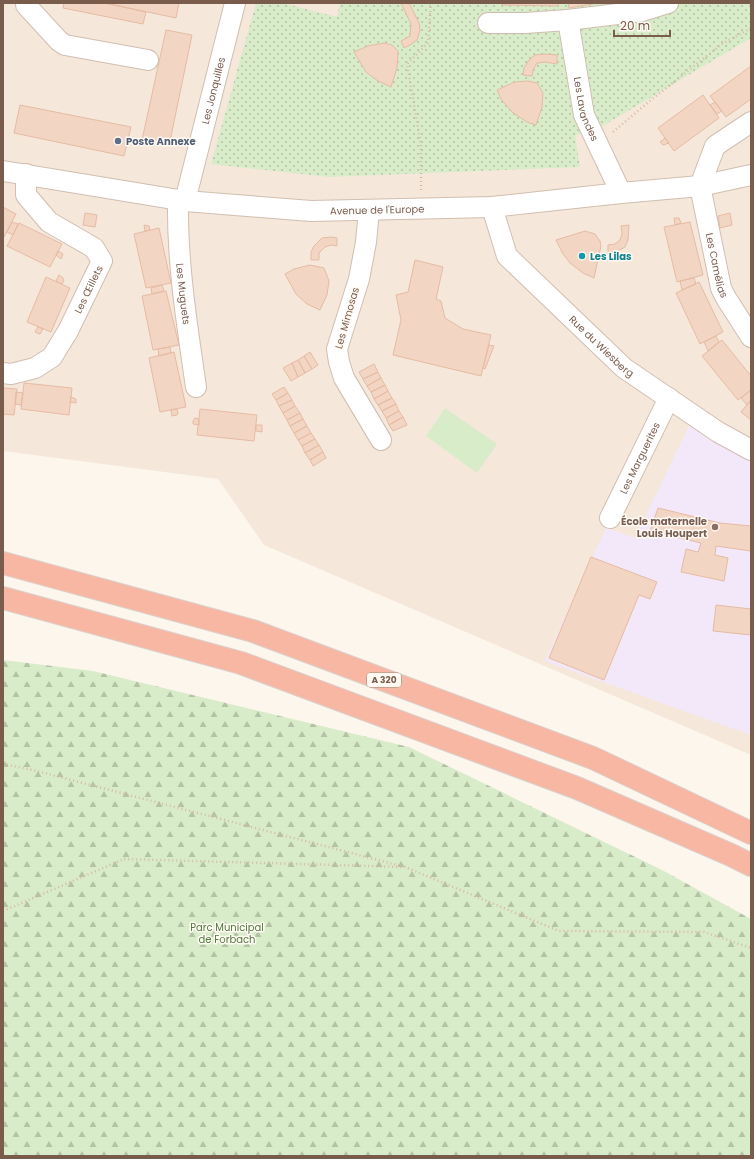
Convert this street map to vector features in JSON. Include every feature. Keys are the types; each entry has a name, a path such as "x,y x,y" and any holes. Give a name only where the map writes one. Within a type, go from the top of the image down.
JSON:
{"highway":[{"name":"A 320","path":"3,563 253,631 593,758 751,833"},
{"path":"3,598 241,663 577,788 732,855 751,865"}],"street":[{"path":"26,3 26,5 59,41 65,45 148,60"},
{"name":"Les Jonquilles","path":"181,200 235,3"},
{"path":"488,23 568,20 642,11 668,3"},
{"name":"Les Lavandes","path":"568,20 584,115 621,193"},
{"path":"700,186 716,146 751,122"},
{"name":"Avenue de l'Europe","path":"3,170 181,200 311,211 492,207 700,186 751,176"},
{"name":"Les Œillets","path":"3,373 11,374 35,368 52,357 68,330 102,261 94,248 50,222 26,195 26,174"},
{"name":"Les Camélias","path":"700,186 721,288 751,337"},
{"name":"Les Muguets","path":"181,200 178,226 180,262 187,327 196,387"},
{"name":"Rue du Wiesberg","path":"492,207 507,256 624,368 718,432 751,450"},
{"name":"Les Mimosas","path":"369,210 366,242 358,279 337,349 344,378 381,440"},
{"name":"Les Marguerites","path":"610,518 668,398"}],"path":[{"path":"421,209 421,145 407,64 428,43 431,3"},
{"path":"598,146 646,104 722,44 751,28"},
{"path":"3,764 34,770 405,867 559,931 704,932 751,948"},
{"path":"3,912 124,859 405,867"}],"shaded area":[{"path":"3,3 751,3 751,755 264,545 218,479 3,451"},
{"path":"689,426 751,458 751,735 545,661 606,528 635,538"}],"green space":[{"path":"256,3 283,3 337,17 340,3 751,3 751,38 601,127 575,135 580,167 329,177 211,164"},
{"path":"445,408 497,444 477,473 426,436"},
{"name":"Parc Municipal de Forbach","path":"3,660 93,671 409,747 662,870 751,919 751,1156 3,1156"}],"building":[{"path":"64,3 105,3 146,12 143,24 63,8"},
{"path":"105,3 179,3 176,18"},
{"path":"401,3 409,3 419,23 420,30 417,40 404,48 401,41 410,36 411,24"},
{"path":"502,3 558,3 558,6 502,5"},
{"path":"568,3 598,3 569,8"},
{"path":"166,30 192,35 169,146 142,140"},
{"path":"384,43 392,45 398,51 397,68 391,87 378,81 366,72 354,52 368,46"},
{"path":"535,55 557,55 557,64 545,62 537,63 533,70 532,76 523,75 524,68 529,60"},
{"path":"751,66 751,99 726,117 710,96"},
{"path":"528,81 537,83 543,93 542,107 536,125 527,122 512,112 501,99 497,90 515,82"},
{"path":"703,95 719,118 674,151 658,128"},
{"path":"715,102 722,111 717,114 710,105"},
{"path":"20,105 131,127 124,156 14,133"},
{"path":"665,138 669,143 663,145 660,142"},
{"path":"3,207 16,214 4,237 3,236"},
{"path":"85,213 97,215 95,227 83,225"},
{"path":"730,213 732,225 720,228 718,216"},
{"path":"674,218 679,218 681,223 675,225"},
{"path":"12,222 18,224 13,235 7,232"},
{"path":"690,222 703,275 677,282 664,227"},
{"path":"19,223 62,244 50,267 7,246"},
{"path":"144,225 149,226 150,230 145,231"},
{"path":"629,225 628,240 625,247 616,252 608,252 608,245 615,244 620,240 622,234 621,226"},
{"path":"159,228 171,283 146,288 134,234"},
{"name":"Les Lilas","path":"585,231 595,234 600,241 601,246 594,278 583,273 570,263 563,254 556,240"},
{"path":"322,238 337,238 337,246 331,245 325,247 319,253 319,260 311,260 311,252 314,246"},
{"path":"58,251 63,254 61,259 56,255"},
{"path":"415,260 443,267 436,299 441,301 445,318 463,329 491,335 481,376 393,355 401,320 396,295 408,292"},
{"path":"310,265 324,268 329,281 327,295 320,310 307,304 296,294 285,274 294,269"},
{"path":"59,275 64,280 62,284 56,281"},
{"path":"46,277 70,288 51,332 27,322"},
{"path":"694,278 696,284 682,290 680,281"},
{"path":"699,282 723,332 700,344 676,293"},
{"path":"162,285 164,291 152,294 151,288"},
{"path":"166,291 179,345 153,350 142,296"},
{"path":"38,327 43,329 40,334 35,332"},
{"path":"716,336 719,342 708,351 704,342"},
{"path":"722,340 751,376 751,390 738,400 702,356"},
{"path":"489,345 494,346 485,369 483,368"},
{"path":"170,347 171,353 159,356 158,349"},
{"path":"174,352 186,407 160,412 149,358"},
{"path":"310,352 318,365 312,369 304,356"},
{"path":"304,356 312,369 305,373 298,360"},
{"path":"298,360 305,373 298,377 292,363"},
{"path":"292,363 298,377 291,381 283,368"},
{"path":"374,364 378,372 363,379 359,372"},
{"path":"378,372 381,378 367,386 363,379"},
{"path":"381,378 385,385 371,392 367,386"},
{"path":"24,383 72,388 69,415 21,409"},
{"path":"385,385 388,391 374,399 371,392"},
{"path":"284,387 288,393 276,400 272,394"},
{"path":"3,388 17,389 14,415 3,414"},
{"path":"751,390 751,400 747,405 741,398"},
{"path":"388,391 392,398 378,405 374,399"},
{"path":"16,392 23,393 21,405 15,404"},
{"path":"288,393 292,400 279,406 276,400"},
{"path":"71,397 76,399 76,403 70,402"},
{"path":"392,398 396,404 382,411 378,405"},
{"path":"292,400 295,406 283,413 279,406"},
{"path":"751,400 751,420 741,412"},
{"path":"396,404 399,411 386,418 382,411"},
{"path":"295,406 300,413 287,420 283,413"},
{"path":"177,409 177,415 172,416 171,410"},
{"path":"200,409 257,415 254,441 197,435"},
{"path":"399,411 403,417 389,425 386,418"},
{"path":"300,413 303,419 290,426 287,420"},
{"path":"403,417 407,425 393,431 389,425"},
{"path":"195,418 199,419 199,425 193,424"},
{"path":"303,419 307,426 294,433 290,426"},
{"path":"256,425 262,425 262,432 256,431"},
{"path":"307,426 311,433 298,440 294,433"},
{"path":"311,433 315,439 302,446 298,440"},
{"path":"315,439 319,445 305,453 302,446"},
{"path":"319,445 323,452 310,460 305,453"},
{"path":"323,452 326,458 313,466 310,460"},
{"path":"658,508 720,523 751,526 751,551 716,546 715,555 728,558 724,581 681,572 686,549 698,552 701,543 650,531"},
{"path":"591,557 657,582 650,599 639,595 604,680 549,658"},
{"path":"716,605 751,609 751,635 713,631"}],"place":[{"name":"Poste Annexe","path":"118,141"},
{"name":"Les Lilas","path":"582,256"},
{"name":"École maternelle Louis Houpert","path":"715,527"}]}
